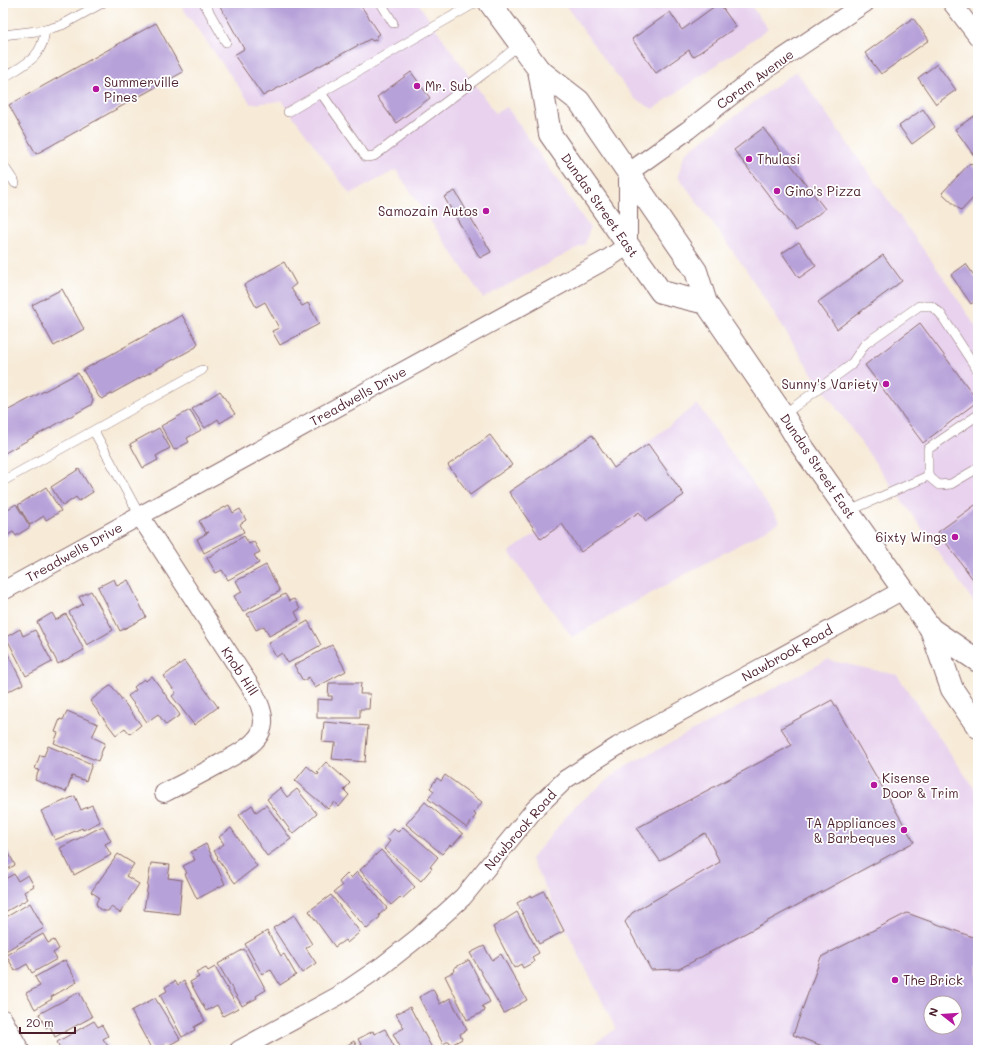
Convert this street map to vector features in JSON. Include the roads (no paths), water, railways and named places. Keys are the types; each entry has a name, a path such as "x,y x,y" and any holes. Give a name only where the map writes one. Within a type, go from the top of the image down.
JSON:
{"main road":[{"name":"Dundas Street East","path":"490,3 539,70 579,101 696,271 706,303 783,415 801,444 931,629 952,689 978,727"},
{"name":"Dundas Street East","path":"539,70 550,134 661,292 706,303"},
{"name":"Dundas Street East","path":"931,629 978,661"}],"street":[{"name":"Coram Avenue","path":"628,173 759,74 865,3"},
{"path":"952,3 978,37"},
{"path":"628,173 628,245"},
{"name":"Treadwells Drive","path":"3,590 602,262 628,245"},
{"name":"Knob Hill","path":"140,516 259,700 263,713 262,728 255,741 250,746 164,793"},
{"name":"Nawbrook Road","path":"239,1050 344,992 382,966 420,936 463,897 534,810 566,780 618,746 903,590"},
{"path":"3,1019 20,1050"}],"lane":[{"path":"3,35 45,30 62,25 102,3"},
{"path":"204,3 226,42"},
{"path":"381,3 393,23"},
{"path":"288,112 475,3"},
{"path":"3,78 35,57 44,45 45,30"},
{"path":"321,93 366,157 374,156 486,72 520,44"},
{"path":"3,165 15,184"},
{"path":"783,415 851,364 865,344 919,306 931,306 940,313 978,371"},
{"path":"3,481 202,370"},
{"path":"928,476 928,449 978,415"},
{"path":"94,431 140,516"},
{"path":"928,476 939,485 951,484 978,468"},
{"path":"849,511 928,476"}],"place":[{"name":"Mr. Sub","path":"417,86"},
{"name":"Summerville Pines","path":"96,89"},
{"name":"Thulasi","path":"749,159"},
{"name":"Gino's Pizza","path":"777,191"},
{"name":"Samozain Autos","path":"486,211"},
{"name":"Sunny's Variety","path":"886,384"},
{"name":"6ixty Wings","path":"955,537"},
{"name":"Kisense Door & Trim","path":"874,785"},
{"name":"TA Appliances & Barbeques","path":"904,830"},
{"name":"The Brick","path":"895,980"}]}
